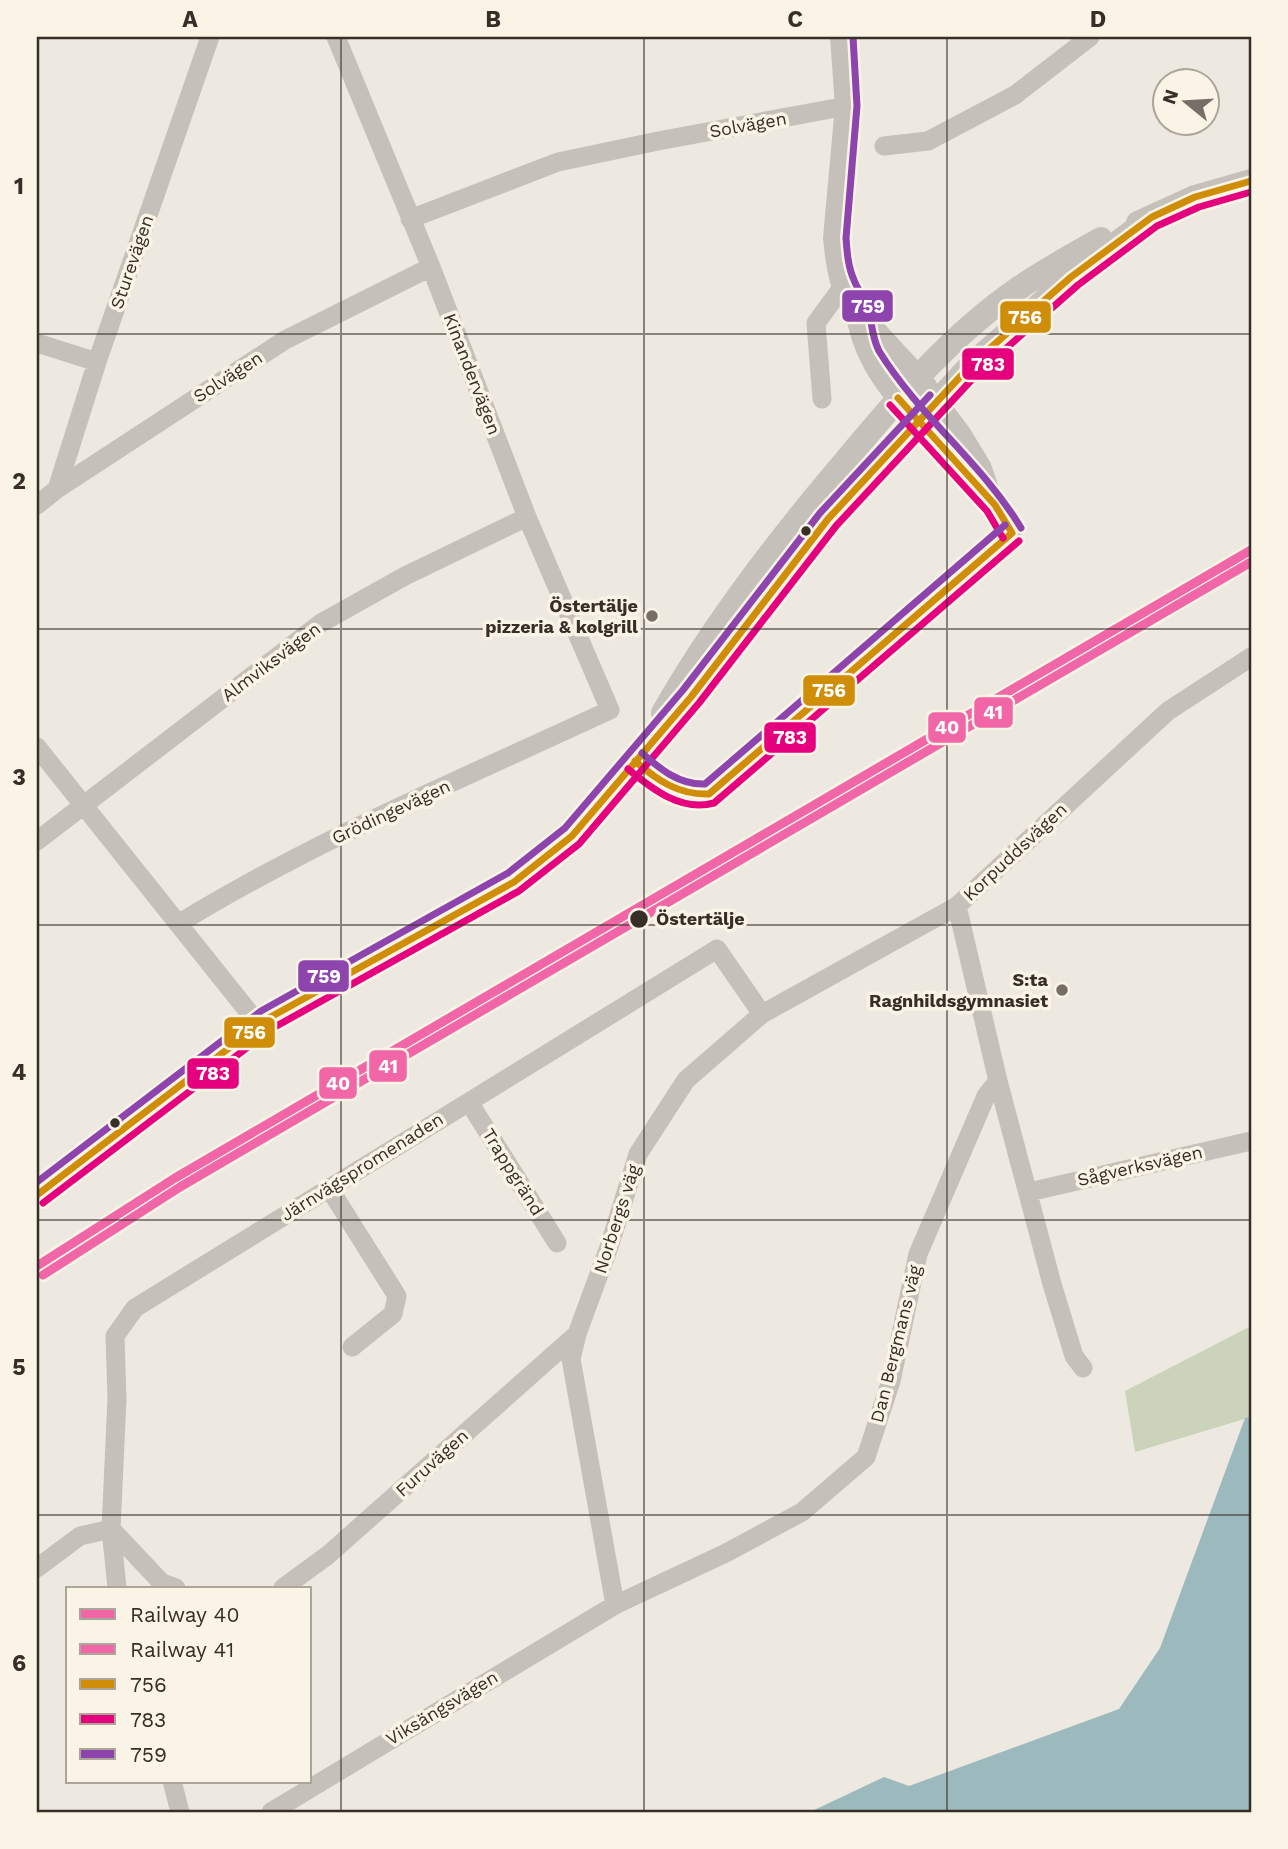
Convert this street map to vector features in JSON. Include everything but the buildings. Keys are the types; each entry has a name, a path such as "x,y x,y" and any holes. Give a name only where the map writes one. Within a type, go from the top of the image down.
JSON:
{"street":[{"name":"Sturevägen","path":"57,489 97,362 210,37"},
{"name":"Kinandervägen","path":"337,37 431,268 527,517 610,710"},
{"path":"842,37 847,106 835,239 844,285 857,308 962,434 982,467 995,505"},
{"path":"884,146 928,141 1015,95 1090,37"},
{"name":"Solvägen","path":"410,219 558,162 847,106"},
{"path":"635,761 683,678 777,543 898,398 950,345 1018,288 1104,238 1195,197 1251,180"},
{"path":"37,1195 259,1025 514,882 572,836 691,697 828,519 971,365 1071,277 1152,217"},
{"name":"Solvägen","path":"37,505 57,489 285,340 431,268"},
{"path":"821,399 816,323 844,285"},
{"path":"857,308 865,346 898,398 995,505 1012,533"},
{"path":"37,343 97,362"},
{"name":"Almviksvägen","path":"38,839 321,623 405,576 527,517"},
{"name":"Korpuddsvägen","path":"1083,1368 1074,1356 1068,1338 998,1081 957,906 1168,711 1251,657"},
{"name":"Grödingevägen","path":"178,924 235,889 332,839 610,710"},
{"path":"37,747 259,1025"},
{"name":"Norbergs väg","path":"615,1605 571,1359 638,1154 686,1080 762,1014 957,906"},
{"name":"Järnvägspromenaden","path":"117,1587 111,1529 117,1399 116,1336 135,1308 717,949 762,1014"},
{"name":"Dan Bergmans väg","path":"615,1605 726,1553 802,1512 866,1457 891,1381 918,1254 986,1096 998,1081"},
{"name":"Trappgränd","path":"469,1102 556,1243"},
{"name":"Sågverksvägen","path":"1029,1192 1251,1141"},
{"path":"329,1188 397,1296 393,1314 352,1347"},
{"name":"Furuvägen","path":"284,1587 328,1555 577,1334"},
{"path":"37,1569 80,1536 111,1529 162,1583 173,1587"},
{"name":"Viksängsvägen","path":"271,1812 615,1605"},
{"path":"173,1783 180,1812"}],"green space":[{"path":"1251,1326 1251,1417 1135,1452 1125,1391"}],"water":[{"path":"1251,1417 1251,1812 810,1812 884,1777 909,1786 1119,1709 1160,1648 1245,1418"}],"rail line":[{"name":"40","path":"37,1266 175,1178 1251,550"},
{"name":"41","path":"43,1275 180,1187 1251,562"}],"transit line":[{"name":"759","path":"853,37 857,106 846,238 852,275 867,304 879,351 895,375 988,482 1021,528"},
{"name":"756","path":"37,1195 267,1019 514,882 572,836 691,697 828,519 971,365 1071,277 1152,217 1195,197 1251,181"},
{"name":"783","path":"43,1203 273,1028 519,891 579,844 699,703 836,526 978,373 1078,285 1157,226 1199,207 1251,192"},
{"name":"759","path":"37,1182 261,1011 508,873 565,828 683,690 820,513 930,395"},
{"name":"756","path":"898,398 995,505 1012,533"},
{"name":"783","path":"890,405 987,511 1003,538"},
{"name":"759","path":"642,753 678,779 705,784 1005,525"},
{"name":"756","path":"635,761 669,785 687,792 709,794 1012,533"},
{"name":"783","path":"628,769 668,797 690,804 714,803 1019,541"}],"place":[{"name":"Östertälje pizzeria & kolgrill","path":"652,616"},
{"name":"Östertälje","path":"639,919"},
{"name":"S:ta Ragnhildsgymnasiet","path":"1062,990"}]}
